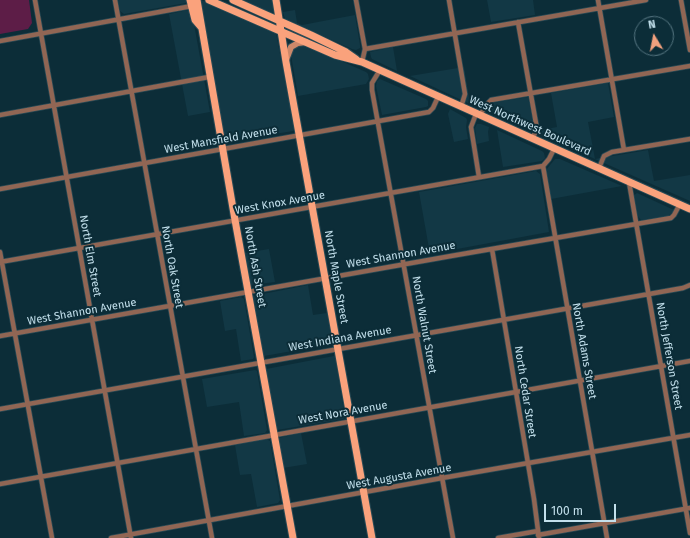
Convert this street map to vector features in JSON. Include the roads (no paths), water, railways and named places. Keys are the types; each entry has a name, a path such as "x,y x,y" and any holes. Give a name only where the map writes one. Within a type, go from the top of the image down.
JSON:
{"main road":[{"name":"North Ash Street","path":"197,0 222,148 293,538"},
{"path":"209,0 335,55 362,62"},
{"path":"233,0 346,52 362,62"},
{"name":"North Maple Street","path":"276,0 372,538"},
{"path":"191,3 195,20 201,28"},
{"path":"286,62 292,47 298,43 306,42"},
{"name":"West Northwest Boulevard","path":"362,62 690,209"}],"street":[{"name":"North Elm Street","path":"35,0 131,536"},
{"name":"North Oak Street","path":"115,0 212,538"},
{"path":"356,0 365,49 362,62"},
{"path":"449,0 465,94 461,107"},
{"path":"598,0 624,150"},
{"path":"365,49 646,0"},
{"path":"681,0 690,50"},
{"path":"0,41 119,19 191,3"},
{"path":"518,22 530,93 538,129 532,139"},
{"path":"479,177 471,127 478,115 491,100 690,66"},
{"name":"North Walnut Street","path":"380,70 372,85 453,538"},
{"path":"0,115 210,77"},
{"name":"West Mansfield Avenue","path":"0,189 429,112 433,108 438,97"},
{"path":"599,168 604,156 612,152 690,139"},
{"path":"543,166 549,159 554,149"},
{"name":"West Knox Avenue","path":"1,262 543,166"},
{"name":"North Adams Street","path":"543,166 607,538"},
{"name":"North Jefferson Street","path":"629,182 688,509 690,533"},
{"name":"West Shannon Avenue","path":"0,336 671,218 680,204"},
{"name":"North Cedar Street","path":"492,249 528,463 538,535"},
{"path":"0,252 52,538"},
{"name":"West Indiana Avenue","path":"0,410 690,287"},
{"name":"West Nora Avenue","path":"0,484 690,361"},
{"name":"West Augusta Avenue","path":"111,538 131,536 209,520 690,435"},
{"path":"498,538 538,535 688,509"}]}
